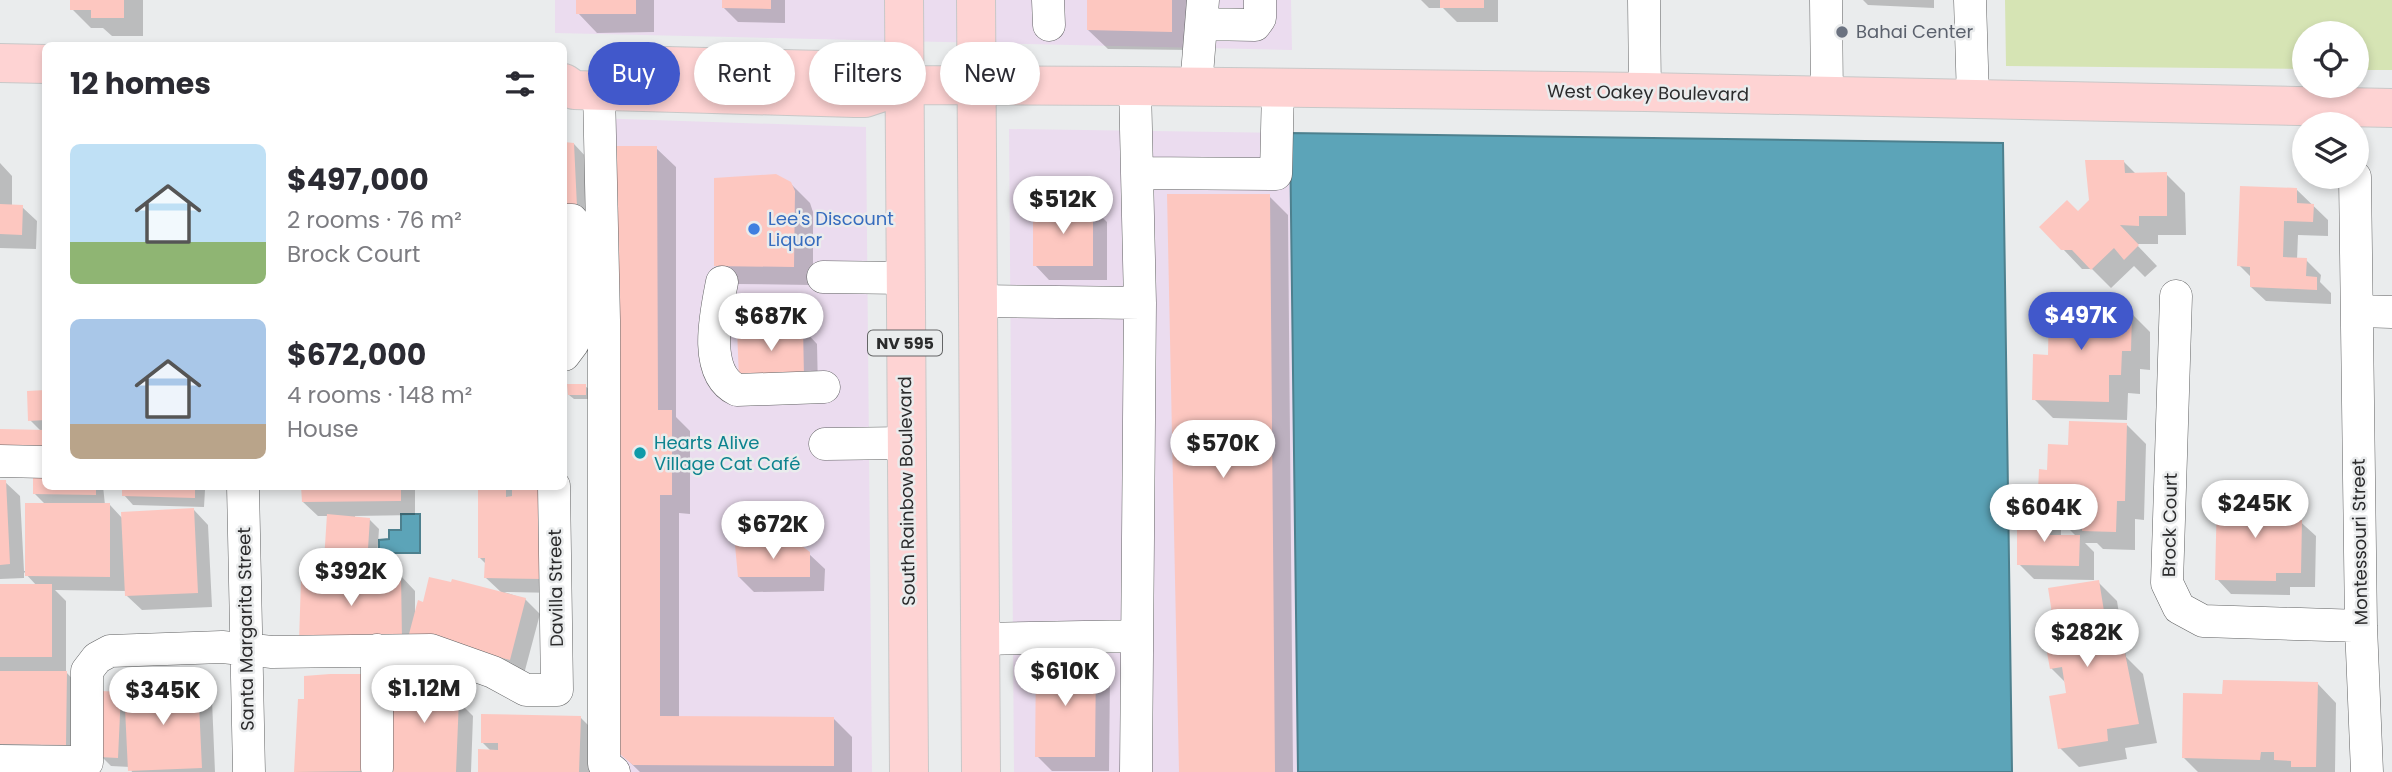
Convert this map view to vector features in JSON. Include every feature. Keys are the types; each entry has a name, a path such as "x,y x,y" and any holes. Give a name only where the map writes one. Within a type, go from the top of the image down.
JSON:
{"main road":[{"name":"South Rainbow Boulevard","path":"904,0 904,42"},
{"path":"976,0 976,42"},
{"path":"0,63 42,64"},
{"name":"West Oakey Boulevard","path":"567,70 574,65 809,70"},
{"name":"West Oakey Boulevard","path":"1040,86 1645,92 1973,99 2292,113"},
{"name":"West Oakey Boulevard","path":"581,87 809,96"},
{"name":"South Rainbow Boulevard","path":"904,105 909,772"},
{"path":"976,105 981,772"},
{"name":"West Oakey Boulevard","path":"2369,113 2392,108"}],"street":[{"path":"1196,87 1203,12 1255,25 1260,18 1260,0"},
{"path":"1644,0 1645,92"},
{"path":"1826,0 1827,96"},
{"path":"1970,0 1973,99"},
{"path":"1135,86 1140,303 1136,772"},
{"path":"581,87 604,320 604,764 614,772"},
{"path":"1137,173 1276,174 1278,88"},
{"name":"Montessouri Street","path":"2355,189 2361,626 2367,772"},
{"path":"567,351 573,343 568,220"},
{"path":"823,276 905,278"},
{"path":"722,282 717,309 716,363 719,376 726,385 737,390 824,387"},
{"name":"Brock Court","path":"2176,296 2167,583 2179,608 2203,621 2361,626"},
{"path":"977,301 1140,303"},
{"path":"2358,311 2392,312"},
{"path":"825,444 906,443"},
{"path":"0,461 42,462"},
{"name":"Santa Margarita Street","path":"243,490 249,772"},
{"name":"Davilla Street","path":"377,650 431,650 493,672 526,690 557,690 554,490"},
{"path":"979,639 1137,636"},
{"path":"0,761 87,762 87,671 97,658 110,651 222,647 247,651 377,650 377,768"}],"shaded area":[{"path":"555,0 1291,0 1292,50 1040,44 1040,42 555,33"},
{"path":"593,118 866,127 872,772 596,772"},
{"path":"1009,129 1290,133 1298,772 1014,772"}],"green space":[{"path":"2005,0 2392,0 2392,70 2369,70 2369,21 2292,21 2292,69 2006,66"}],"water":[{"path":"1290,133 2003,143 2012,772 1298,772"},
{"path":"401,514 420,514 420,553 379,553 379,540 389,539 389,530 401,530"}],"building":[{"path":"70,0 124,0 124,18 91,18 91,10 70,10"},
{"path":"576,0 636,0 636,14 576,14"},
{"path":"722,0 771,0 771,9 722,8"},
{"path":"1087,0 1172,0 1172,32 1087,30"},
{"path":"1440,0 1484,0 1484,8 1440,8"},
{"path":"567,142 574,143 577,207 567,207"},
{"name":"Hearts Alive Village Cat Café","path":"608,146 657,146 658,410 672,410 672,495 660,495 660,716 834,717 834,766 633,765 609,745"},
{"path":"2085,160 2124,160 2125,173 2167,172 2167,216 2139,216 2139,226 2120,225 2139,245 2124,260 2114,248 2091,270 2072,250 2061,250 2039,227 2067,200 2078,211 2089,200"},
{"name":"Lee's Discount Liquor","path":"776,174 791,182 795,191 794,267 714,266 714,178"},
{"path":"2240,186 2297,189 2297,203 2314,204 2313,222 2284,221 2283,257 2307,258 2306,276 2317,277 2317,290 2250,287 2250,267 2237,266"},
{"path":"1167,194 1270,194 1275,772 1179,772"},
{"path":"0,204 23,205 22,235 0,234"},
{"path":"1033,205 1093,206 1093,266 1033,266"},
{"path":"2049,298 2092,299 2092,311 2132,312 2131,351 2122,351 2121,375 2109,375 2109,402 2032,400 2033,354 2048,355"},
{"path":"803,327 804,377 739,379 737,328"},
{"path":"567,384 586,384 586,395 568,395"},
{"path":"42,390 42,420 28,421 27,391"},
{"path":"2069,421 2127,423 2125,501 2117,501 2116,532 2082,531 2082,525 2063,525 2063,492 2038,491 2039,469 2047,470 2048,444 2068,445"},
{"path":"0,429 42,430 42,448 0,448"},
{"path":"33,476 42,476 42,490 96,490 96,495 33,494"},
{"path":"0,480 6,480 10,564 0,565"},
{"path":"122,490 195,490 195,498 122,496"},
{"path":"301,490 401,490 401,501 302,502"},
{"path":"478,490 506,490 506,497 512,496 512,490 543,490 543,579 484,578 485,558 478,558"},
{"path":"2217,495 2260,496 2259,504 2284,505 2283,519 2302,520 2301,573 2276,573 2276,581 2215,580"},
{"path":"25,503 110,503 110,577 25,576"},
{"path":"194,508 198,593 125,596 121,512"},
{"path":"2017,513 2046,514 2046,535 2080,535 2079,566 2017,565"},
{"path":"327,514 370,518 367,564 324,561"},
{"path":"798,543 810,552 810,577 738,577 735,545"},
{"path":"323,575 401,575 402,640 299,641 301,580 323,579"},
{"path":"429,577 451,582 452,579 526,598 510,660 409,634 418,600 423,602"},
{"path":"2099,580 2111,655 2125,653 2139,724 2107,729 2108,741 2058,749 2049,696 2066,693 2062,667 2050,669 2046,647 2057,645 2048,588"},
{"path":"0,584 52,584 52,657 0,657"},
{"path":"1036,658 1096,658 1095,757 1035,757"},
{"path":"0,671 67,671 66,745 0,744"},
{"path":"364,674 363,771 294,772 298,699 304,699 304,676"},
{"path":"394,674 452,678 451,699 459,699 456,772 391,772"},
{"path":"2223,680 2318,682 2316,767 2291,767 2291,761 2274,760 2274,752 2261,752 2260,760 2182,758 2183,693 2222,694"},
{"path":"198,683 202,768 128,771 124,687"},
{"path":"102,691 121,692 118,758 99,757"},
{"path":"481,714 581,716 579,772 478,772 478,749 498,750 498,743 481,743"}],"place":[{"name":"Bahai Center","path":"1842,32"},
{"name":"Lee's Discount Liquor","path":"754,229"},
{"name":"Hearts Alive Village Cat Café","path":"640,453"}]}
